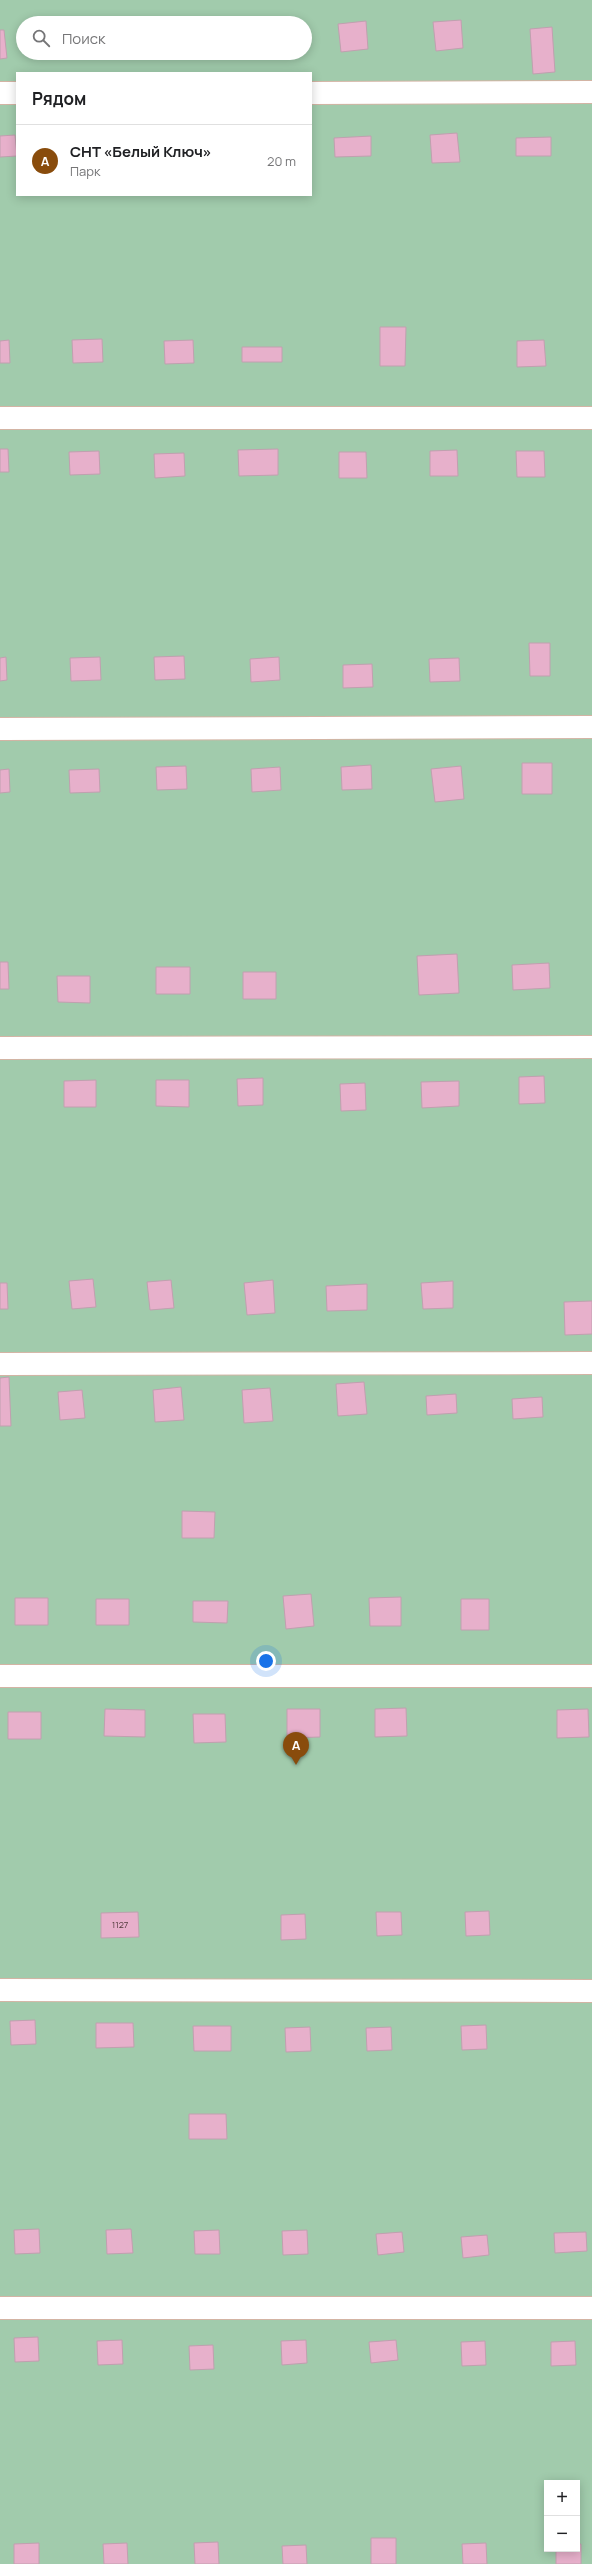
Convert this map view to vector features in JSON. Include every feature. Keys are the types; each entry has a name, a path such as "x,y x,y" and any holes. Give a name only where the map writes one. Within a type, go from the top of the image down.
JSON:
{"street":[{"path":"312,93 592,92"},
{"path":"0,93 16,93"},
{"path":"0,418 592,418"},
{"path":"0,729 592,727"},
{"path":"0,1048 592,1047"},
{"path":"0,1364 592,1363"},
{"path":"0,1676 592,1676"},
{"path":"0,1990 592,1991"},
{"path":"0,2308 592,2308"}],"green space":[{"path":"0,0 592,0 592,2564 0,2564"}],"building":[{"path":"461,20 463,48 436,51 433,22"},
{"path":"366,21 368,49 341,52 338,24"},
{"path":"552,27 555,72 533,74 530,29"},
{"path":"0,30 4,30 7,58 0,59"},
{"path":"457,133 460,162 432,163 430,135"},
{"path":"15,135 16,156 0,157 0,136"},
{"path":"371,136 371,156 335,157 334,138"},
{"path":"551,137 551,156 516,156 516,138"},
{"path":"380,327 406,327 405,366 380,366"},
{"path":"102,339 103,362 73,363 72,340"},
{"path":"9,340 10,363 0,363 0,341"},
{"path":"193,340 194,363 165,364 164,341"},
{"path":"544,340 546,366 517,367 517,341"},
{"path":"242,347 282,347 282,362 242,362"},
{"path":"0,449 8,449 9,472 0,472"},
{"path":"278,449 278,475 239,476 238,450"},
{"path":"457,450 458,476 430,476 430,451"},
{"path":"99,451 100,474 70,475 69,452"},
{"path":"516,451 544,451 545,477 517,477"},
{"path":"339,452 366,452 367,478 339,478"},
{"path":"184,453 185,476 155,478 154,454"},
{"path":"529,643 550,643 550,676 530,676"},
{"path":"184,656 185,679 155,680 154,657"},
{"path":"6,657 7,680 0,681 0,658"},
{"path":"100,657 101,680 71,681 70,658"},
{"path":"279,657 280,680 251,682 250,659"},
{"path":"459,658 460,681 430,682 429,659"},
{"path":"372,664 373,687 343,688 343,665"},
{"path":"522,763 552,763 552,794 522,794"},
{"path":"371,765 372,789 342,790 341,767"},
{"path":"186,766 187,789 157,790 156,767"},
{"path":"461,766 464,799 435,802 431,769"},
{"path":"280,767 281,790 252,792 251,769"},
{"path":"9,769 10,792 0,793 0,770"},
{"path":"99,769 100,792 70,793 69,770"},
{"path":"457,954 459,993 419,995 417,956"},
{"path":"0,962 8,962 9,989 0,989"},
{"path":"549,963 550,988 513,990 512,965"},
{"path":"156,967 190,967 190,994 156,994"},
{"path":"243,972 276,972 276,999 243,999"},
{"path":"57,976 90,976 90,1003 58,1002"},
{"path":"544,1076 545,1103 519,1104 519,1077"},
{"path":"263,1078 263,1105 238,1106 237,1079"},
{"path":"96,1080 96,1107 64,1107 64,1081"},
{"path":"156,1080 189,1080 189,1107 156,1106"},
{"path":"459,1081 459,1106 422,1108 421,1082"},
{"path":"365,1083 366,1110 341,1111 340,1084"},
{"path":"93,1279 96,1307 72,1309 69,1281"},
{"path":"171,1280 174,1308 150,1310 147,1282"},
{"path":"273,1280 275,1313 247,1315 244,1283"},
{"path":"453,1281 453,1308 423,1309 421,1283"},
{"path":"0,1283 7,1283 8,1309 0,1309"},
{"path":"367,1284 367,1310 327,1311 326,1286"},
{"path":"592,1301 592,1334 565,1335 564,1302"},
{"path":"9,1377 11,1426 0,1426 0,1378"},
{"path":"364,1382 367,1414 338,1416 336,1384"},
{"path":"181,1387 184,1420 155,1422 153,1390"},
{"path":"270,1388 273,1421 244,1423 242,1390"},
{"path":"82,1390 85,1418 60,1420 58,1392"},
{"path":"456,1394 457,1413 427,1415 426,1396"},
{"path":"542,1397 543,1417 513,1419 512,1399"},
{"path":"182,1511 215,1512 214,1538 182,1538"},
{"path":"311,1594 314,1626 286,1629 283,1596"},
{"path":"401,1597 401,1626 370,1626 369,1598"},
{"path":"15,1598 48,1598 48,1625 15,1625"},
{"path":"96,1599 129,1599 129,1625 96,1625"},
{"path":"461,1599 489,1599 489,1630 461,1630"},
{"path":"193,1601 228,1601 227,1623 193,1622"},
{"path":"406,1708 407,1736 375,1737 375,1709"},
{"path":"105,1709 145,1710 145,1737 104,1736"},
{"path":"287,1709 320,1709 320,1737 287,1738"},
{"path":"588,1709 589,1737 557,1738 557,1710"},
{"path":"8,1712 41,1712 41,1739 8,1739"},
{"path":"193,1714 225,1714 226,1742 194,1743"},
{"path":"489,1911 490,1935 466,1936 465,1912"},
{"path":"138,1912 139,1937 101,1938 101,1913"},
{"path":"376,1912 401,1912 402,1935 377,1936"},
{"path":"305,1914 306,1939 281,1940 281,1915"},
{"path":"35,2020 36,2044 11,2045 10,2021"},
{"path":"96,2023 133,2023 134,2047 96,2048"},
{"path":"486,2025 487,2049 462,2050 461,2026"},
{"path":"193,2026 231,2026 231,2051 194,2051"},
{"path":"310,2027 311,2051 286,2052 285,2028"},
{"path":"391,2027 392,2050 367,2051 366,2028"},
{"path":"189,2114 226,2114 227,2139 189,2139"},
{"path":"39,2229 40,2253 15,2254 14,2230"},
{"path":"131,2229 133,2253 107,2254 106,2230"},
{"path":"219,2230 220,2254 195,2254 194,2231"},
{"path":"307,2230 308,2254 283,2255 282,2231"},
{"path":"402,2232 404,2252 378,2255 376,2234"},
{"path":"586,2232 587,2251 555,2253 554,2233"},
{"path":"487,2235 489,2255 463,2258 461,2237"},
{"path":"38,2337 39,2361 15,2362 14,2338"},
{"path":"122,2340 123,2364 98,2365 97,2341"},
{"path":"306,2340 307,2363 282,2365 281,2341"},
{"path":"396,2340 398,2360 371,2363 369,2342"},
{"path":"485,2341 486,2365 462,2366 461,2342"},
{"path":"575,2341 576,2365 551,2366 551,2342"},
{"path":"213,2345 214,2369 190,2370 189,2346"},
{"path":"371,2538 396,2538 396,2564 371,2564"},
{"path":"218,2542 219,2564 195,2564 194,2543"},
{"path":"39,2543 39,2564 14,2564 14,2544"},
{"path":"127,2543 128,2564 104,2564 103,2544"},
{"path":"486,2543 487,2564 463,2564 462,2544"},
{"path":"581,2544 581,2564 556,2564 556,2552 580,2552"},
{"path":"306,2545 307,2564 283,2564 282,2546"}],"place":[{"name":"СНТ «Белый Ключ»","path":"296,1765"}]}
